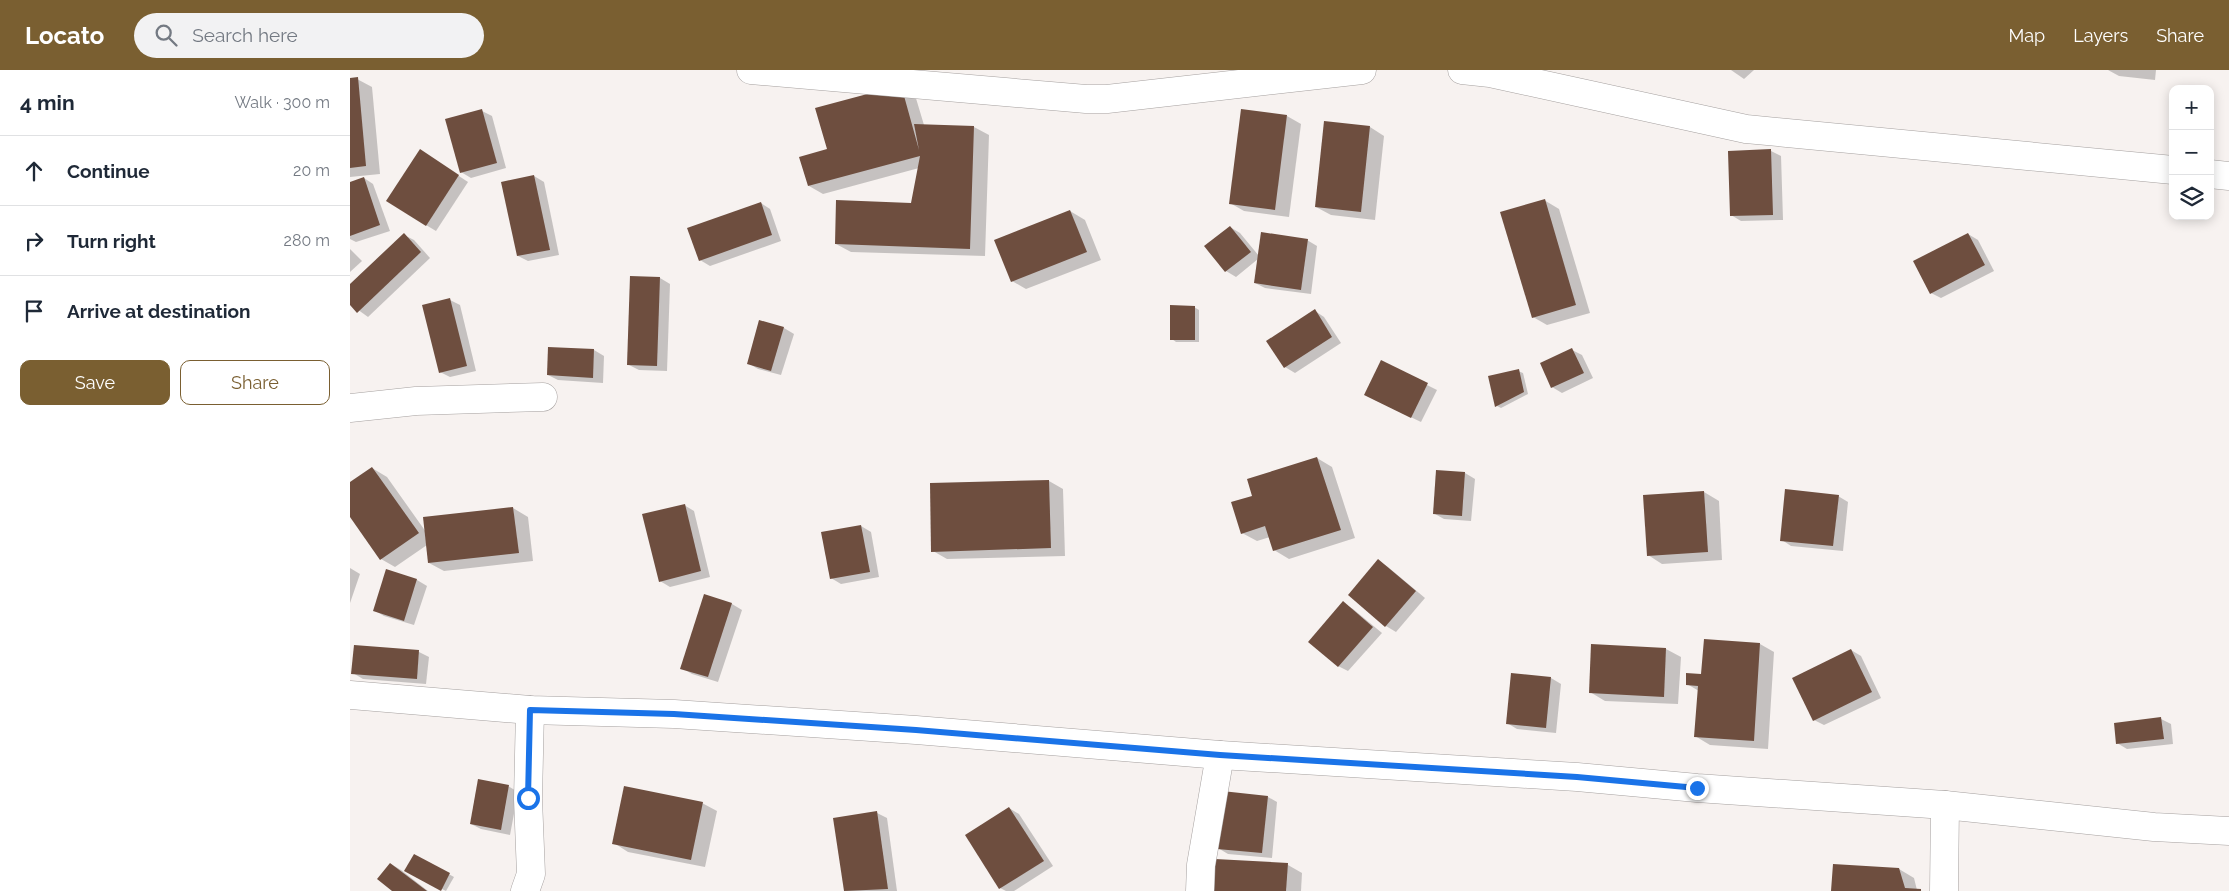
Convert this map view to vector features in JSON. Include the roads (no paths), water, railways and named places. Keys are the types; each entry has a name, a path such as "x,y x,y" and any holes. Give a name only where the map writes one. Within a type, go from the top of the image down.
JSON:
{"street":[{"path":"751,70 1086,99 1107,99 1362,70"},
{"path":"1462,70 1490,73 1746,128 2169,170"},
{"path":"2214,174 2229,176"},
{"path":"350,408 416,401 543,396"},
{"path":"350,695 530,710 742,718 1005,736 1220,755 1577,777 1697,788 1945,805 2154,827 2229,831"},
{"path":"525,891 531,874 528,798 530,710"},
{"path":"1200,891 1201,865 1220,755"},
{"path":"1944,891 1945,805"}]}
